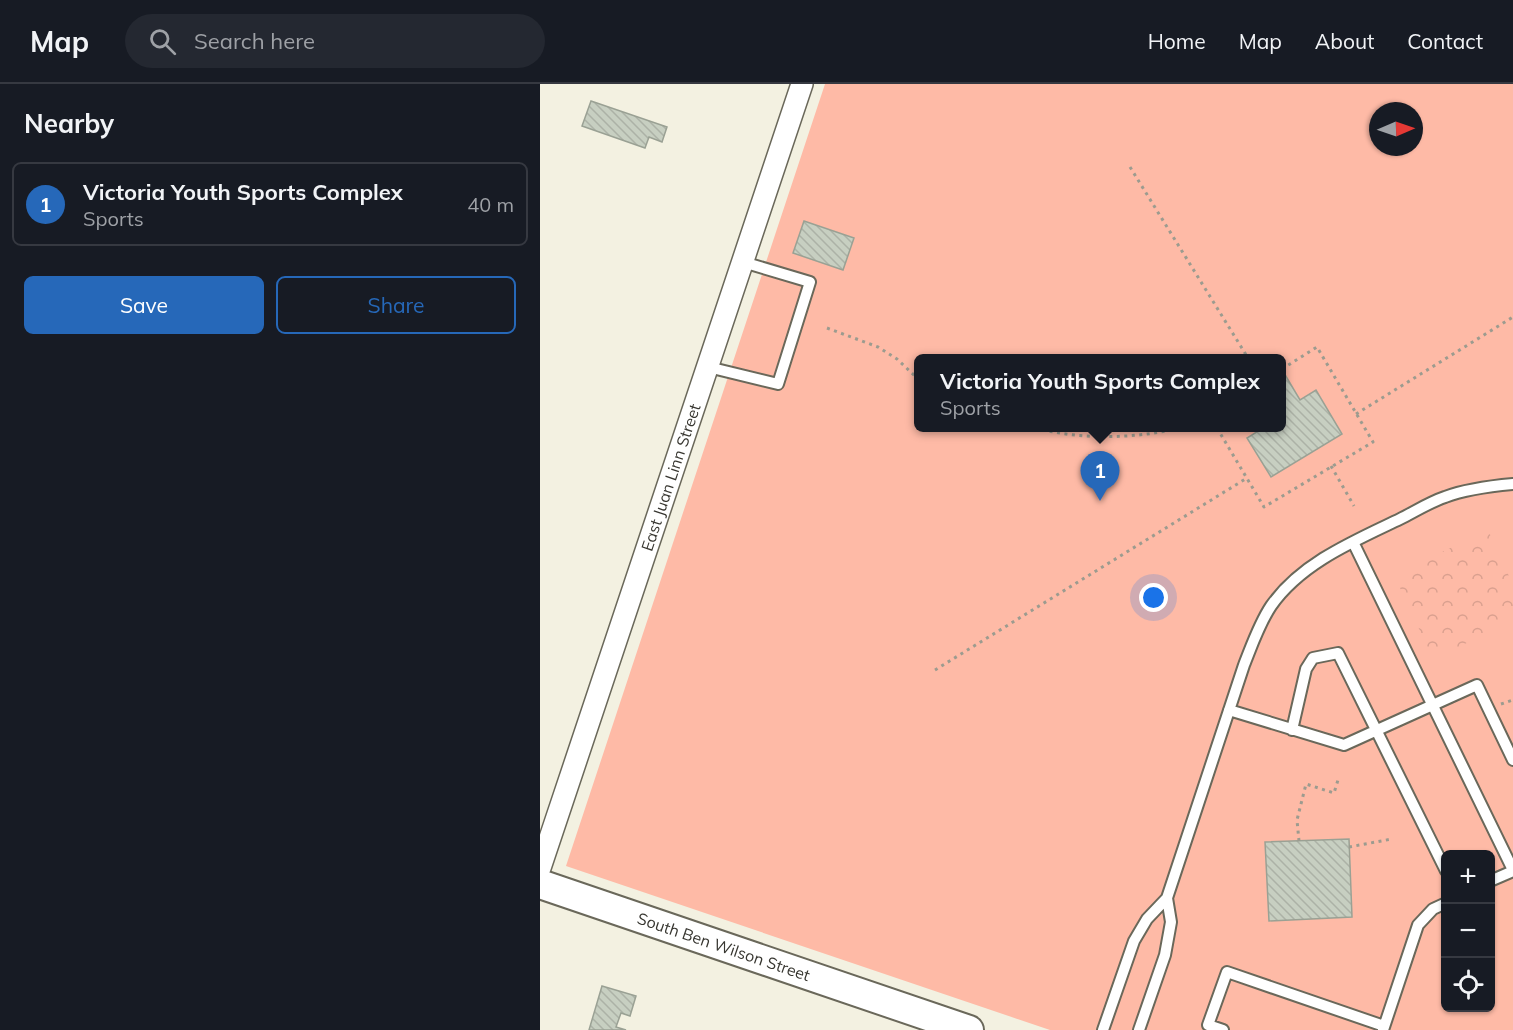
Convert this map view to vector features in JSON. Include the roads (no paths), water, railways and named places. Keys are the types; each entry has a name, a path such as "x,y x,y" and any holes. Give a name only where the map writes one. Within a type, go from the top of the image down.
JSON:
{"main road":[{"name":"South Ben Wilson Street","path":"540,884 969,1030"}],"street":[{"name":"East Juan Linn Street","path":"540,868 802,84"}],"lane":[{"path":"708,367 778,384 810,282 743,262"},
{"path":"1103,1030 1134,941 1147,919 1167,898 1255,635 1271,606 1294,580 1353,542 1445,497 1477,489 1513,484"},
{"path":"1353,542 1513,870 1495,879"},
{"path":"1292,730 1306,669 1313,658 1338,653 1441,861"},
{"path":"1229,710 1344,745 1477,685 1513,760"},
{"path":"1139,1030 1165,955 1171,922 1167,898"},
{"path":"1223,1030 1208,1025 1227,972 1384,1028 1418,925 1433,909 1444,904"}],"place":[{"name":"Victoria Youth Sports Complex","path":"1100,501"}]}
